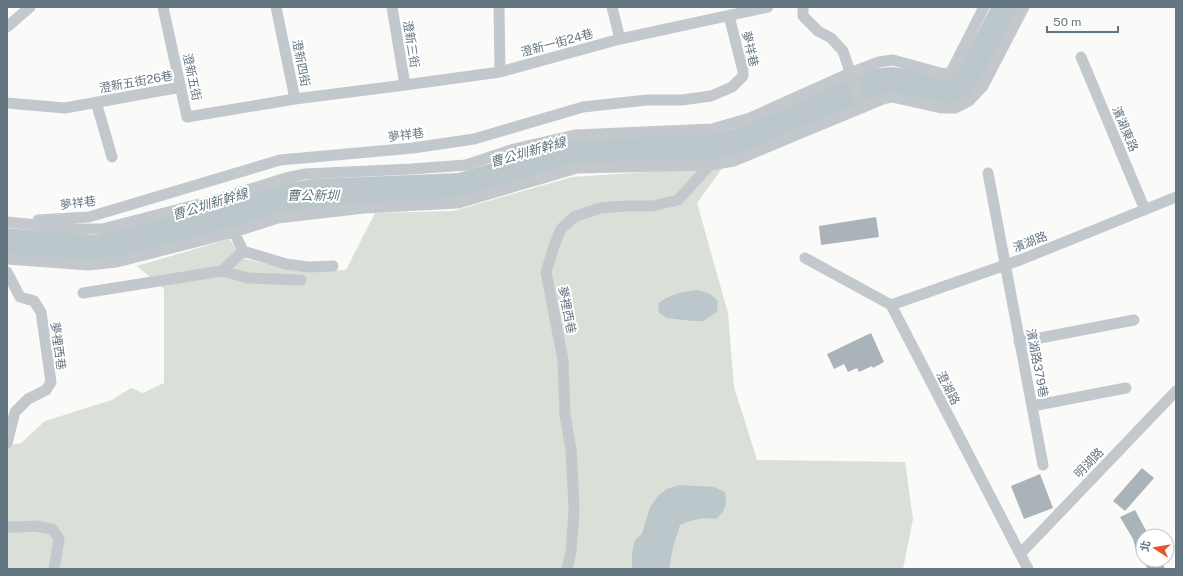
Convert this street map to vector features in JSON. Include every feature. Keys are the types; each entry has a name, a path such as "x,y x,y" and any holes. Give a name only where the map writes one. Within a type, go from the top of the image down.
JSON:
{"street":[{"path":"7,27 30,7"},
{"name":"澄新五街","path":"163,7 187,117 247,108"},
{"name":"澄新四街","path":"247,108 295,99 276,7"},
{"name":"澄新三街","path":"392,7 405,85 453,78"},
{"path":"499,7 500,72"},
{"path":"612,7 620,39"},
{"name":"澄新一街24巷","path":"453,78 500,72 620,39 768,7"},
{"path":"803,7 803,16 818,30 831,38 843,52 862,108"},
{"path":"7,222 77,229 102,229 215,200 286,178 305,174 466,165 514,149 575,135 712,129 750,118 850,73 879,62 893,60 944,74 951,72 984,7"},
{"path":"7,259 88,265 117,262 234,232 278,218 364,208 458,203 577,168 710,165 734,161 882,99 892,97 941,108 955,108 969,101 983,86 1024,7"},
{"name":"夢祥巷","path":"7,222 89,217 280,160 413,148 474,139 583,107 647,100 682,100 711,96 732,87 743,76 729,16"},
{"name":"濱湖東路","path":"1081,58 1145,210"},
{"path":"295,99 405,85"},
{"name":"澄新五街26巷","path":"7,103 65,108 181,87"},
{"path":"96,102 112,157"},
{"name":"夢裡西巷","path":"567,569 572,551 574,512 573,486 571,450 566,415 564,360 546,272 554,246 561,229 574,217 600,208 652,206 678,200 710,165"},
{"name":"濱湖路379巷","path":"988,173 1043,466"},
{"name":"濱湖路","path":"891,305 1005,265 1176,197"},
{"path":"234,232 243,252"},
{"path":"243,252 286,264 308,267 333,266"},
{"path":"222,271 243,252"},
{"path":"805,258 891,305"},
{"path":"83,293 222,271 248,278 301,280"},
{"name":"夢裡西巷","path":"7,272 20,297 34,301 41,312 51,382 46,390 28,399 15,412 7,443"},
{"name":"澄湖路","path":"891,305 1028,569"},
{"path":"1019,342 1134,320"},
{"path":"1032,406 1126,388"},
{"name":"明湖路","path":"1020,554 1176,391"},
{"path":"7,527 35,526 52,530 59,539 54,569"}],"shaded area":[{"path":"723,167 697,203 728,313 734,387 757,460 905,462 913,519 903,569 7,569 7,446 21,443 45,421 112,400 131,388 143,393 164,383 164,289 137,266 229,239 245,259 297,271 346,270 375,213 453,211 572,177"}],"water":[{"name":"曹公新圳","path":"991,7 1020,7 981,85 955,105 889,96 736,158 708,162 585,164 458,201 326,209 117,260 89,263 7,258 7,228 95,235 127,228 287,183 314,179 458,173 568,140 713,133 732,129 873,69 891,67 955,74"},
{"path":"697,290 710,294 718,301 717,312 703,321 667,318 658,312 659,303 667,297"},
{"path":"680,485 714,487 725,492 726,504 724,510 716,519 698,519 680,525 673,547 669,569 632,569 632,553 635,540 642,534 650,507 658,496 667,489"}],"building":[{"path":"876,217 879,237 821,245 819,226"},
{"path":"871,333 884,362 873,368 872,366 859,372 857,368 848,372 844,364 834,369 827,354"},
{"path":"1142,468 1154,478 1125,511 1113,501"},
{"path":"1040,474 1053,508 1024,519 1011,486"},
{"path":"1135,510 1145,528 1135,528 1135,546 1133,539 1120,517"},
{"path":"1147,568 1165,569 1148,569"}],"water label":[{"name":"曹公圳新幹線","path":"528,152"},
{"name":"曹公圳新幹線","path":"210,204"}]}
